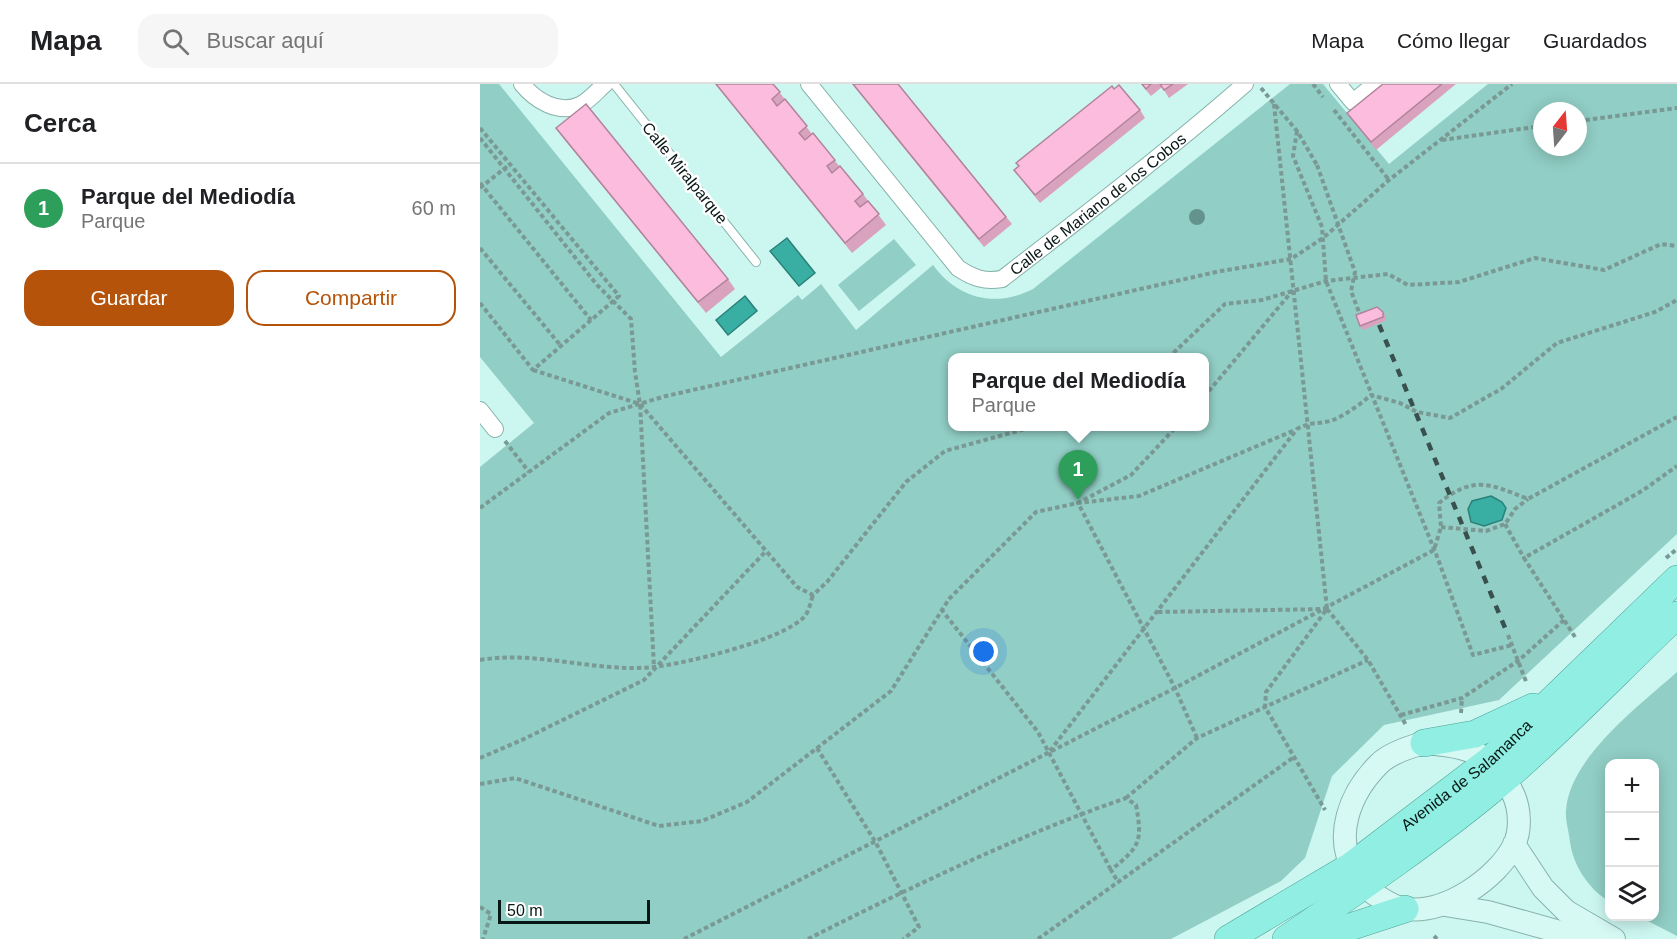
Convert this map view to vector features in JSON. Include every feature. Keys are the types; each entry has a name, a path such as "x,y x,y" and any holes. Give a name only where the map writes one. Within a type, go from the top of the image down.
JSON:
{"highway":[{"name":"Avenida de Salamanca","path":"1498,768 1555,696 1677,579"},
{"name":"Avenida de Salamanca","path":"1286,939 1357,877 1498,768 1677,615"},
{"path":"1415,734 1475,734 1508,721 1555,696"},
{"name":"Avenida de Salamanca","path":"1228,939 1357,877"},
{"path":"1313,939 1405,909"}],"main road":[{"path":"1444,905 1473,889 1498,865 1514,844 1519,823 1517,803 1498,768 1451,745 1415,734 1403,749 1380,762 1359,789 1346,816 1344,846 1357,877 1405,909 1444,905 1488,912 1585,939"},
{"path":"1514,844 1543,888 1566,911 1614,939"}],"street":[{"path":"522,84 534,98 555,107 579,106 605,84"},
{"name":"Calle de Mariano de los Cobos","path":"809,84 958,268 971,277 989,281 1002,279 1176,145 1245,84"},
{"path":"1338,84 1353,102 1375,84"},
{"path":"480,411 495,429"}],"lane":[{"name":"Calle Miralparque","path":"614,84 756,262"}],"path":[{"path":"1257,84 1297,130 1317,165 1355,272 1351,291 1360,315 1373,310"},
{"path":"1313,84 1389,180"},
{"path":"480,508 609,413 666,396 1216,272 1291,259 1323,238 1389,180 1512,84"},
{"path":"1274,104 1327,609 1368,660 1415,734"},
{"path":"1587,120 1677,108"},
{"path":"1441,140 1533,127"},
{"path":"480,128 619,296 533,369"},
{"path":"1297,130 1293,156 1322,227 1326,281 1434,550 1473,655 1512,645"},
{"path":"480,138 597,285 632,319 634,372 640,404 654,667"},
{"path":"510,164 481,185 591,320"},
{"path":"1172,353 1225,304 1262,300 1326,281 1388,274 1408,285 1459,282 1535,258 1604,270 1661,244 1677,246"},
{"path":"480,248 561,346"},
{"path":"1209,391 1294,289"},
{"path":"1371,395 1400,403 1417,412 1450,418 1501,388 1557,343 1655,312 1677,300"},
{"path":"480,303 533,369 640,404 797,587 813,595"},
{"path":"480,784 515,778 659,826 702,821 747,802 891,691 941,609 1036,512 1078,503 1139,496 1307,423 1330,421 1355,408 1371,395"},
{"path":"1442,527 1486,531 1505,524 1515,509 1528,499 1677,417"},
{"path":"495,429 529,472"},
{"path":"1049,753 1297,429"},
{"path":"480,660 504,656 592,665 654,667 760,643 805,616 813,595 827,582 906,482 945,451 1018,431"},
{"path":"1078,503 1131,475 1171,431"},
{"path":"1524,558 1642,491 1677,466"},
{"path":"684,939 876,843 1175,688 1434,550 1442,527 1439,503 1456,490 1474,483 1494,485 1528,499"},
{"path":"1078,503 1175,688 1197,738"},
{"path":"1505,524 1575,637"},
{"path":"480,758 644,680 766,550"},
{"path":"941,609 1038,732 1118,882"},
{"path":"1158,612 1327,609"},
{"path":"1325,810 1265,707 1266,692 1327,609"},
{"path":"1401,715 1462,698 1518,661 1564,620"},
{"path":"1508,635 1527,684"},
{"path":"808,939 901,892 1081,813 1126,798 1197,738 1368,660"},
{"path":"1460,717 1462,698"},
{"path":"817,748 876,843 919,927 903,939"},
{"path":"1038,939 1294,757"},
{"path":"1111,870 1136,849 1140,826 1136,805 1126,798"},
{"path":"480,908 491,914 483,939"}],"shaded area":[{"path":"480,84 499,84 721,357 798,295 802,300 821,284 856,330 933,265 954,286 978,297 1005,298 1033,289 1290,84 1323,84 1389,164 1488,84 1677,84 1677,534 1499,700 1384,725 1332,776 1305,858 1281,881 1171,939 480,939 480,467 534,423 480,357"},
{"path":"787,238 815,273 799,286 770,251"},
{"path":"894,239 916,265 859,311 838,285"},
{"path":"745,296 757,311 728,335 716,320"},
{"path":"1491,496 1502,502 1506,508 1502,520 1484,526 1471,522 1468,509 1472,501"},
{"path":"1677,672 1677,936 1648,921 1659,921 1659,759 1605,759 1605,898 1583,876 1572,851 1566,814 1570,790 1593,752 1627,716"}],"building":[{"path":"716,84 773,84 780,92 772,99 777,106 785,99 807,126 799,133 805,140 813,133 835,160 827,166 832,173 840,166 863,194 855,201 860,207 868,201 879,214 845,243"},
{"path":"853,84 898,84 1006,217 979,239"},
{"path":"1160,84 1173,84 1164,90"},
{"path":"1383,84 1442,84 1371,142 1347,113"},
{"path":"1119,85 1140,110 1035,195 1014,170 1019,166 1016,163 1112,86 1114,89"},
{"path":"586,104 728,279 698,302 556,128"},
{"path":"1377,307 1383,312 1383,317 1360,326 1356,315"}],"railway":[{"path":"1373,310 1508,635"}],"place":[{"name":"Parque del Mediodía","path":"1078,500"}]}
